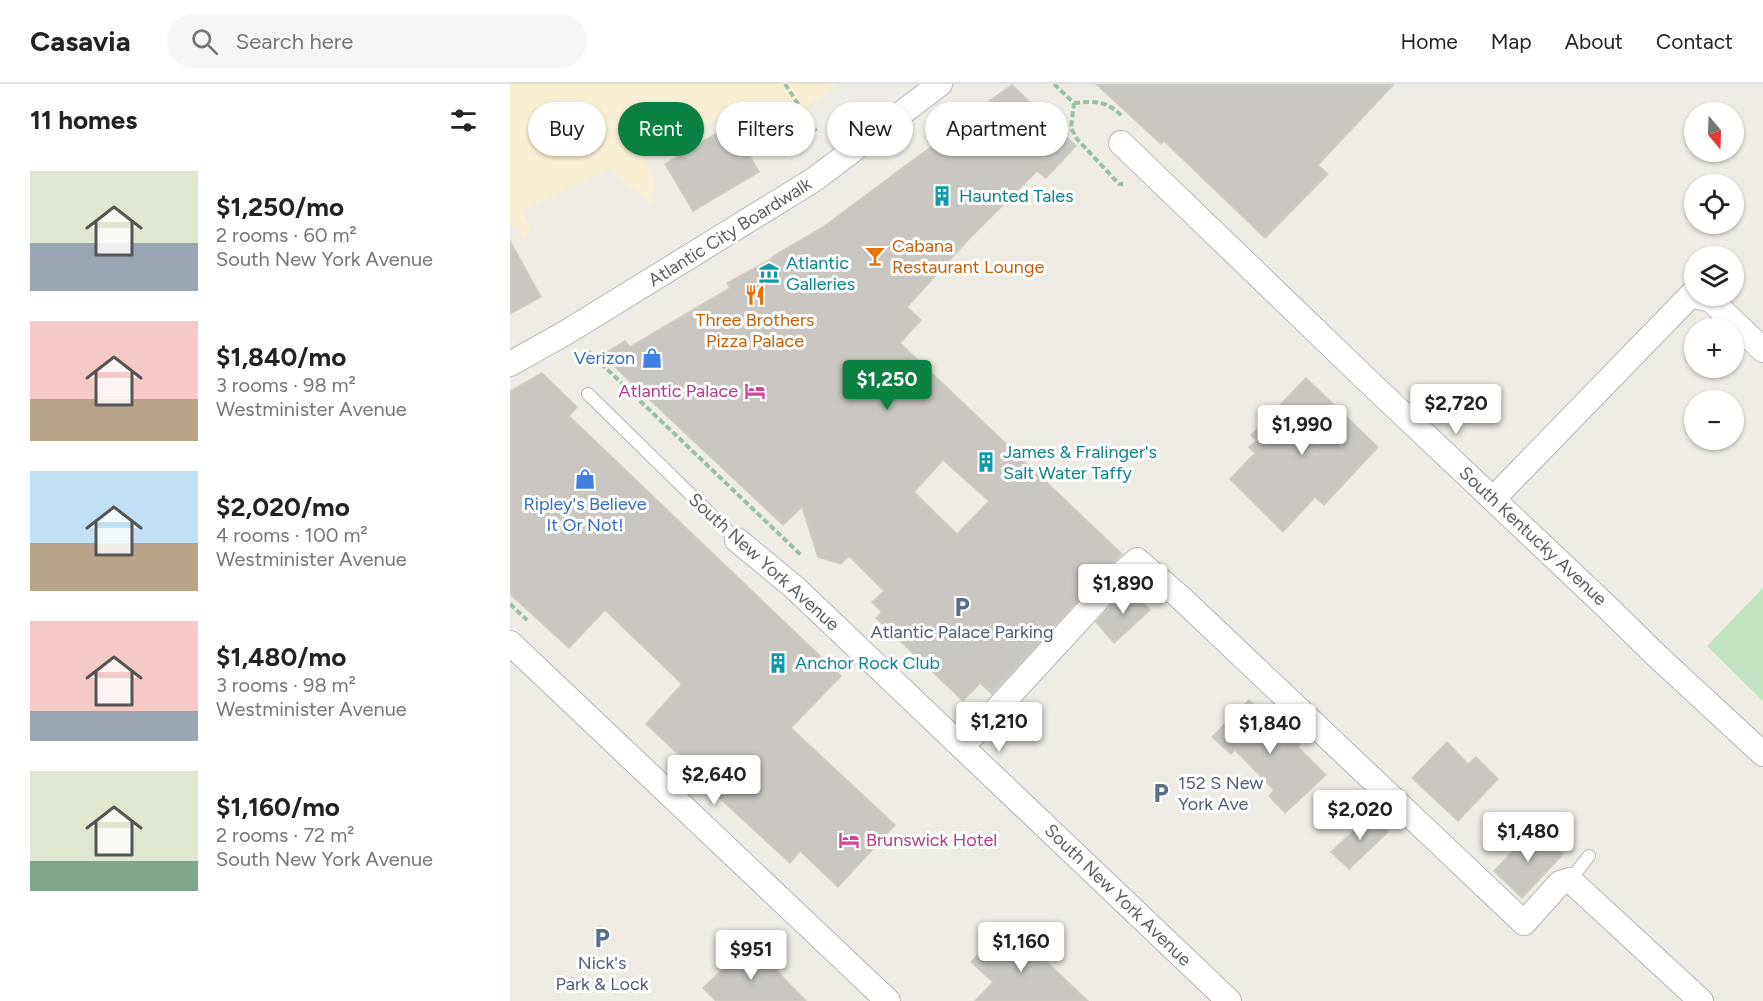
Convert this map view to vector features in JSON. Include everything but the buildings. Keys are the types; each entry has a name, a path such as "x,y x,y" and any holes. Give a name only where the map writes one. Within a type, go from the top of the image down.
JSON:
{"street":[{"name":"Atlantic City Boardwalk","path":"510,364 567,332 815,179 940,84"},
{"name":"South Kentucky Avenue","path":"1121,143 1656,656 1763,754"},
{"path":"1493,499 1691,295 1711,300 1763,350"},
{"name":"South New York Avenue","path":"737,540 794,587 1229,1001"},
{"path":"962,747 1123,572 1137,560 1180,597 1524,923 1560,883 1570,880 1701,1001"},
{"path":"510,643 888,1001"}],"lane":[{"name":"South New York Avenue","path":"588,394 737,540"},
{"path":"1570,880 1589,856"}],"path":[{"path":"785,84 816,131"},
{"path":"567,332 619,379 807,561 794,587"}],"green space":[{"path":"1763,588 1763,701 1707,646"}],"sand":[{"path":"510,84 838,84 814,102 716,102 716,119 704,125 704,102 618,102 618,156 648,156 644,158 656,182 651,204 610,169 521,210 531,227 524,238 510,223"}],"place":[{"name":"Haunted Tales","path":"942,196"},
{"name":"Cabana Restaurant Lounge","path":"875,256"},
{"name":"Atlantic Galleries","path":"769,273"},
{"name":"Three Brothers Pizza Palace","path":"755,295"},
{"name":"Verizon","path":"652,358"},
{"name":"Atlantic Palace","path":"755,391"},
{"name":"James & Fralinger's Salt Water Taffy","path":"986,462"},
{"name":"Ripley's Believe It Or Not!","path":"585,479"},
{"name":"Atlantic Palace Parking","path":"962,607"},
{"name":"Anchor Rock Club","path":"778,663"},
{"name":"152 S New York Ave","path":"1161,793"},
{"name":"Brunswick Hotel","path":"849,840"},
{"name":"Nick's Park & Lock","path":"602,938"}]}
